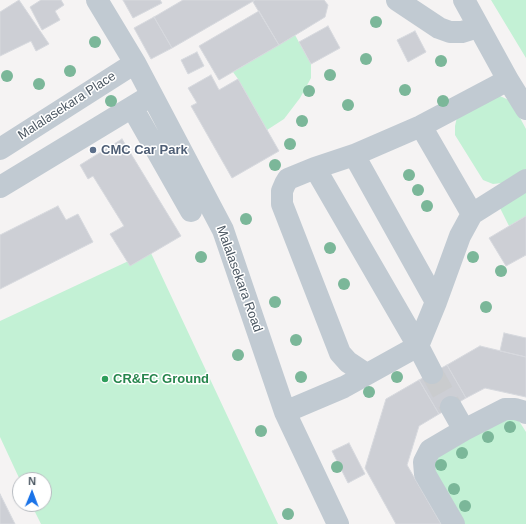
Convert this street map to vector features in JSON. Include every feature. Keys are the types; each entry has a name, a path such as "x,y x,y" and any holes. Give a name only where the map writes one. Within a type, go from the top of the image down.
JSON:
{"street":[{"name":"Malalasekara Road","path":"97,0 135,63 223,230 285,412 338,524"},
{"path":"397,0 439,28 450,32 462,32 478,27"},
{"path":"464,0 508,80 526,109"},
{"name":"Malalasekara Place","path":"0,149 135,63"},
{"path":"366,374 348,362 340,353 282,204 282,191 288,179 354,155 421,126 508,80"},
{"path":"0,187 152,95"},
{"path":"132,107 191,211"},
{"path":"421,126 472,214"},
{"path":"354,155 436,302"},
{"path":"315,168 418,346 432,373"},
{"path":"285,412 344,387 418,346 460,236 472,214 526,180"},
{"path":"451,407 464,430"},
{"path":"454,524 425,474 424,462 430,450 464,430 505,409 516,409 526,413"}],"green space":[{"path":"491,0 526,0 526,58"},
{"path":"295,35 311,64 311,78 300,98 284,119 267,130 233,72"},
{"path":"500,96 511,101 526,129 526,169 502,183 493,184 483,180 455,135 455,126 457,117"},
{"path":"526,187 526,216 509,226 498,204"},
{"name":"CR&FC Ground","path":"150,251 278,524 41,524 35,512 52,512 52,472 16,472 0,437 0,321"},
{"path":"505,417 519,421 526,432 526,524 462,524 430,461"}],"building":[{"path":"19,0 49,44 36,51 31,41 0,56 0,12"},
{"path":"41,0 61,0 64,5 55,11 60,20 42,30 30,7"},
{"path":"123,0 160,0 162,3 133,18"},
{"path":"183,0 255,0 172,48 154,17"},
{"path":"255,0 324,0 328,5 325,17 279,45 253,2"},
{"path":"259,11 279,45 219,80 199,46"},
{"path":"154,17 172,48 151,59 134,28"},
{"path":"328,26 340,48 311,64 299,42"},
{"path":"415,31 426,52 408,62 397,40"},
{"path":"197,52 204,66 188,74 181,60"},
{"path":"211,75 219,90 238,79 279,151 232,178 191,106 197,103 188,88"},
{"path":"122,139 181,236 130,266 110,234 124,226 93,176 88,179 80,165"},
{"path":"58,206 66,220 78,214 93,242 0,289 0,235"},
{"path":"526,216 526,255 506,266 489,238"},
{"path":"504,333 526,338 526,357 500,351"},
{"path":"480,346 526,357 526,397 485,388 466,398 447,365"},
{"path":"447,365 466,398 439,414 419,380"},
{"path":"419,380 439,414 419,426 407,465 441,524 396,524 365,468 386,399"},
{"path":"349,443 365,474 348,483 332,451"},
{"path":"0,494 15,524 0,524"}],"tunnel":[{"path":"432,373 451,407"}],"place":[{"name":"CMC Car Park","path":"93,150"},
{"name":"CR&FC Ground","path":"105,379"}]}
